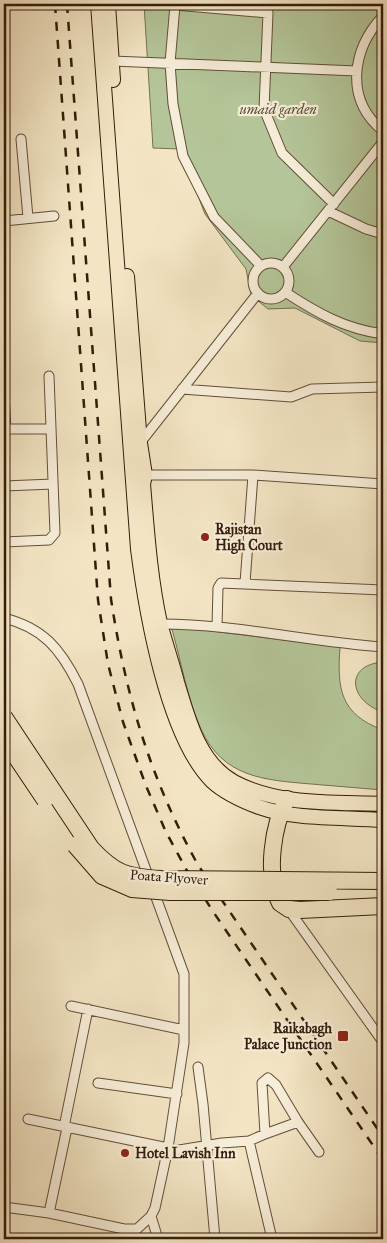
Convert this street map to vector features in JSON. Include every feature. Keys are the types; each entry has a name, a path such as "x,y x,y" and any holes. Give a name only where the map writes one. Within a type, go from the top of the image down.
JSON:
{"highway":[{"name":"Poata Flyover","path":"4,717 91,848 105,864 117,872 133,877 161,879 383,881"},
{"name":"Poata Flyover","path":"4,739 82,854 102,876 118,884 132,889 170,892 383,892"},
{"path":"283,806 273,843 273,869 277,899 283,906 289,909 383,906"}],"main road":[{"path":"98,4 140,475 144,484 148,541 161,624 197,741 209,760 233,781 264,794 283,806 383,804"},
{"path":"108,4 140,443 138,549 144,599 153,640 182,730 194,757 214,782 240,799 383,820"}],"street":[{"path":"261,266 214,217 184,156 173,104 170,63 175,5 268,13 264,68 264,109 282,153 334,204"},
{"path":"383,16 370,29 360,48 357,71 359,96 375,124 383,131"},
{"path":"112,61 357,71"},
{"path":"21,139 28,218"},
{"path":"283,267 383,142"},
{"path":"328,211 366,229 383,234"},
{"path":"4,221 54,216"},
{"path":"272,262 283,267 289,278 285,292 280,296 271,299 258,293 254,287 254,276 261,266 272,262"},
{"path":"285,292 320,315 365,332 383,334"},
{"path":"140,443 258,293"},
{"path":"4,542 49,540 54,537 49,376"},
{"path":"182,389 291,397 312,389 383,387"},
{"path":"4,395 5,429 50,429"},
{"path":"140,475 253,475 383,484"},
{"path":"245,583 253,475"},
{"path":"4,486 53,484"},
{"path":"217,627 219,586 221,583 383,590"},
{"path":"4,618 26,624 45,638 58,650 78,684 138,854 184,974 184,1030 177,1094 168,1150 152,1216 158,1239"},
{"path":"161,624 217,627 319,642 383,647"},
{"path":"289,909 383,1042"},
{"path":"72,1006 184,1030"},
{"path":"49,1213 88,1009"},
{"path":"198,1066 215,1239"},
{"path":"265,1134 262,1083 264,1079 271,1080 276,1085 298,1122 320,1152"},
{"path":"98,1084 177,1094"},
{"path":"28,1119 168,1150 249,1141 298,1122"},
{"path":"249,1141 272,1239"},
{"path":"4,1207 49,1213 124,1229 137,1228 152,1216"},
{"path":"124,1229 124,1239"}],"green space":[{"name":"umaid garden","path":"144,4 383,4 383,343 360,341 295,308 268,309 251,295 246,269 205,214 180,149 153,148"},
{"path":"171,626 340,647 339,675 344,698 358,716 369,724 383,730 383,790 262,778 233,767 221,758 210,745 196,717"},
{"path":"383,662 383,712 363,700 356,684 357,676 362,670 370,665"}],"railway":[{"path":"55,4 98,600 108,664 123,722 146,786 166,832 186,869 383,1160"},
{"path":"67,4 111,599 132,703 166,801 198,865 383,1137"}],"place":[{"name":"Rajistan High Court","path":"205,537"},
{"name":"Raikabagh Palace Junction","path":"343,1036"},
{"name":"Hotel Lavish Inn","path":"125,1153"}]}
